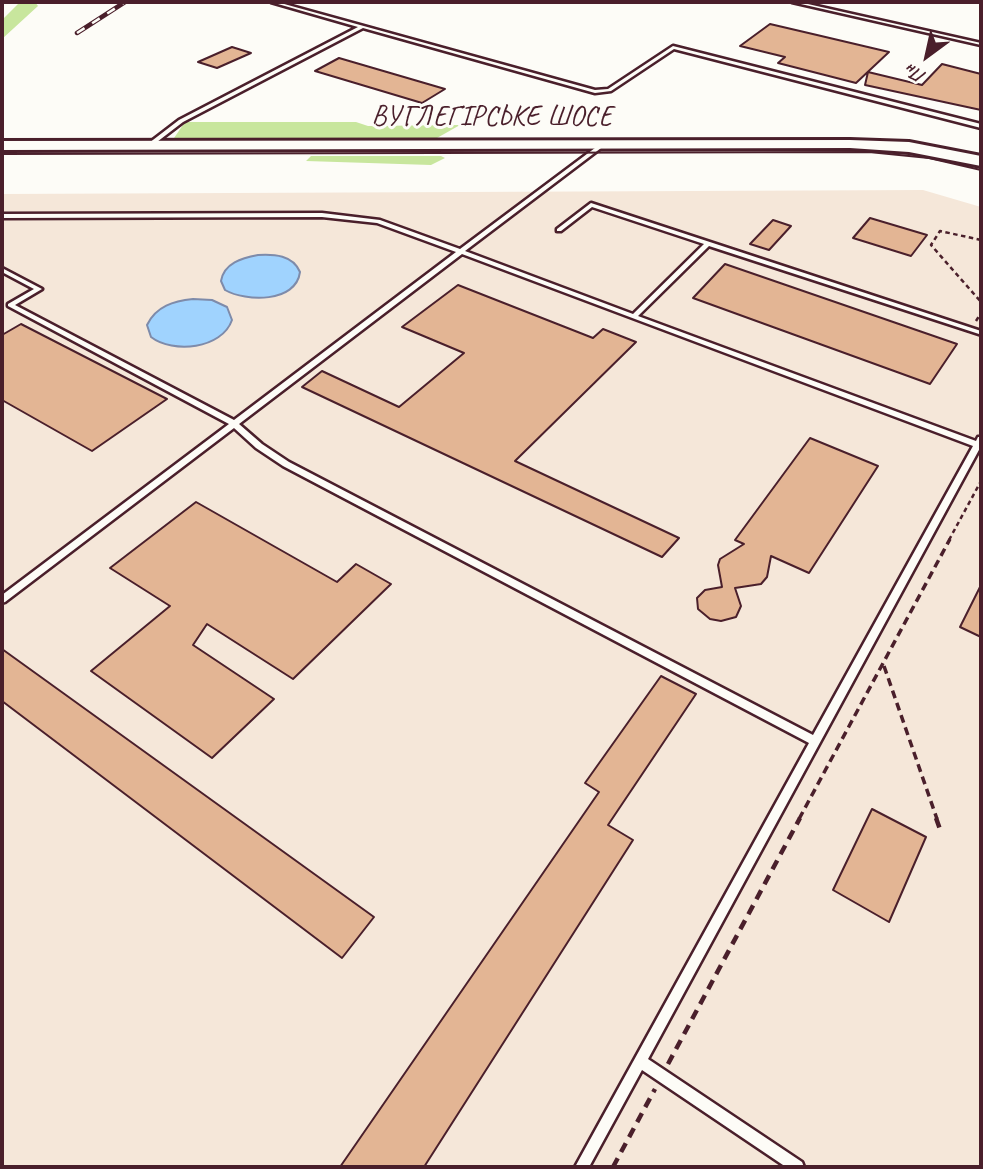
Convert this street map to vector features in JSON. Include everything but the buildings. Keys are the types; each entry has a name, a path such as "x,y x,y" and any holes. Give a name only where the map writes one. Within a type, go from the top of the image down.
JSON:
{"street":[{"name":"ВУГЛЕГІРСЬКЕ ШОСЕ","path":"2,146 881,145 932,150 981,161"}],"lane":[{"path":"274,2 595,92 609,90 673,47 981,127"},
{"path":"793,2 981,44"},
{"path":"151,144 181,121 362,27"},
{"path":"2,600 603,144"},
{"path":"559,230 591,205 981,332"},
{"path":"2,216 356,216 378,220 980,443 582,1167"},
{"path":"634,316 707,244"},
{"path":"2,270 39,289 10,305 234,423 259,446 286,464 815,741"},
{"path":"640,1061 797,1167"}],"path":[{"path":"981,240 940,231 931,245 981,302"},
{"path":"613,1167 981,481"},
{"path":"884,666 941,832"}],"shaded area":[{"path":"923,190 981,207 981,1167 2,1167 2,194"}],"green space":[{"path":"20,2 35,2 38,6 2,39 2,20"},
{"path":"185,122 460,125 437,138 174,138"},
{"path":"311,156 445,158 431,165 306,161"}],"water":[{"path":"258,255 276,255 297,266 300,272 290,290 257,298 225,290 221,281 226,270 240,260"},
{"path":"193,299 212,300 227,307 232,320 227,330 208,343 196,346 172,346 151,337 147,325 155,313 172,303"}],"tram line":[{"path":"2,154 869,152 929,158 981,170"}],"railway":[{"path":"77,33 125,2"}]}
